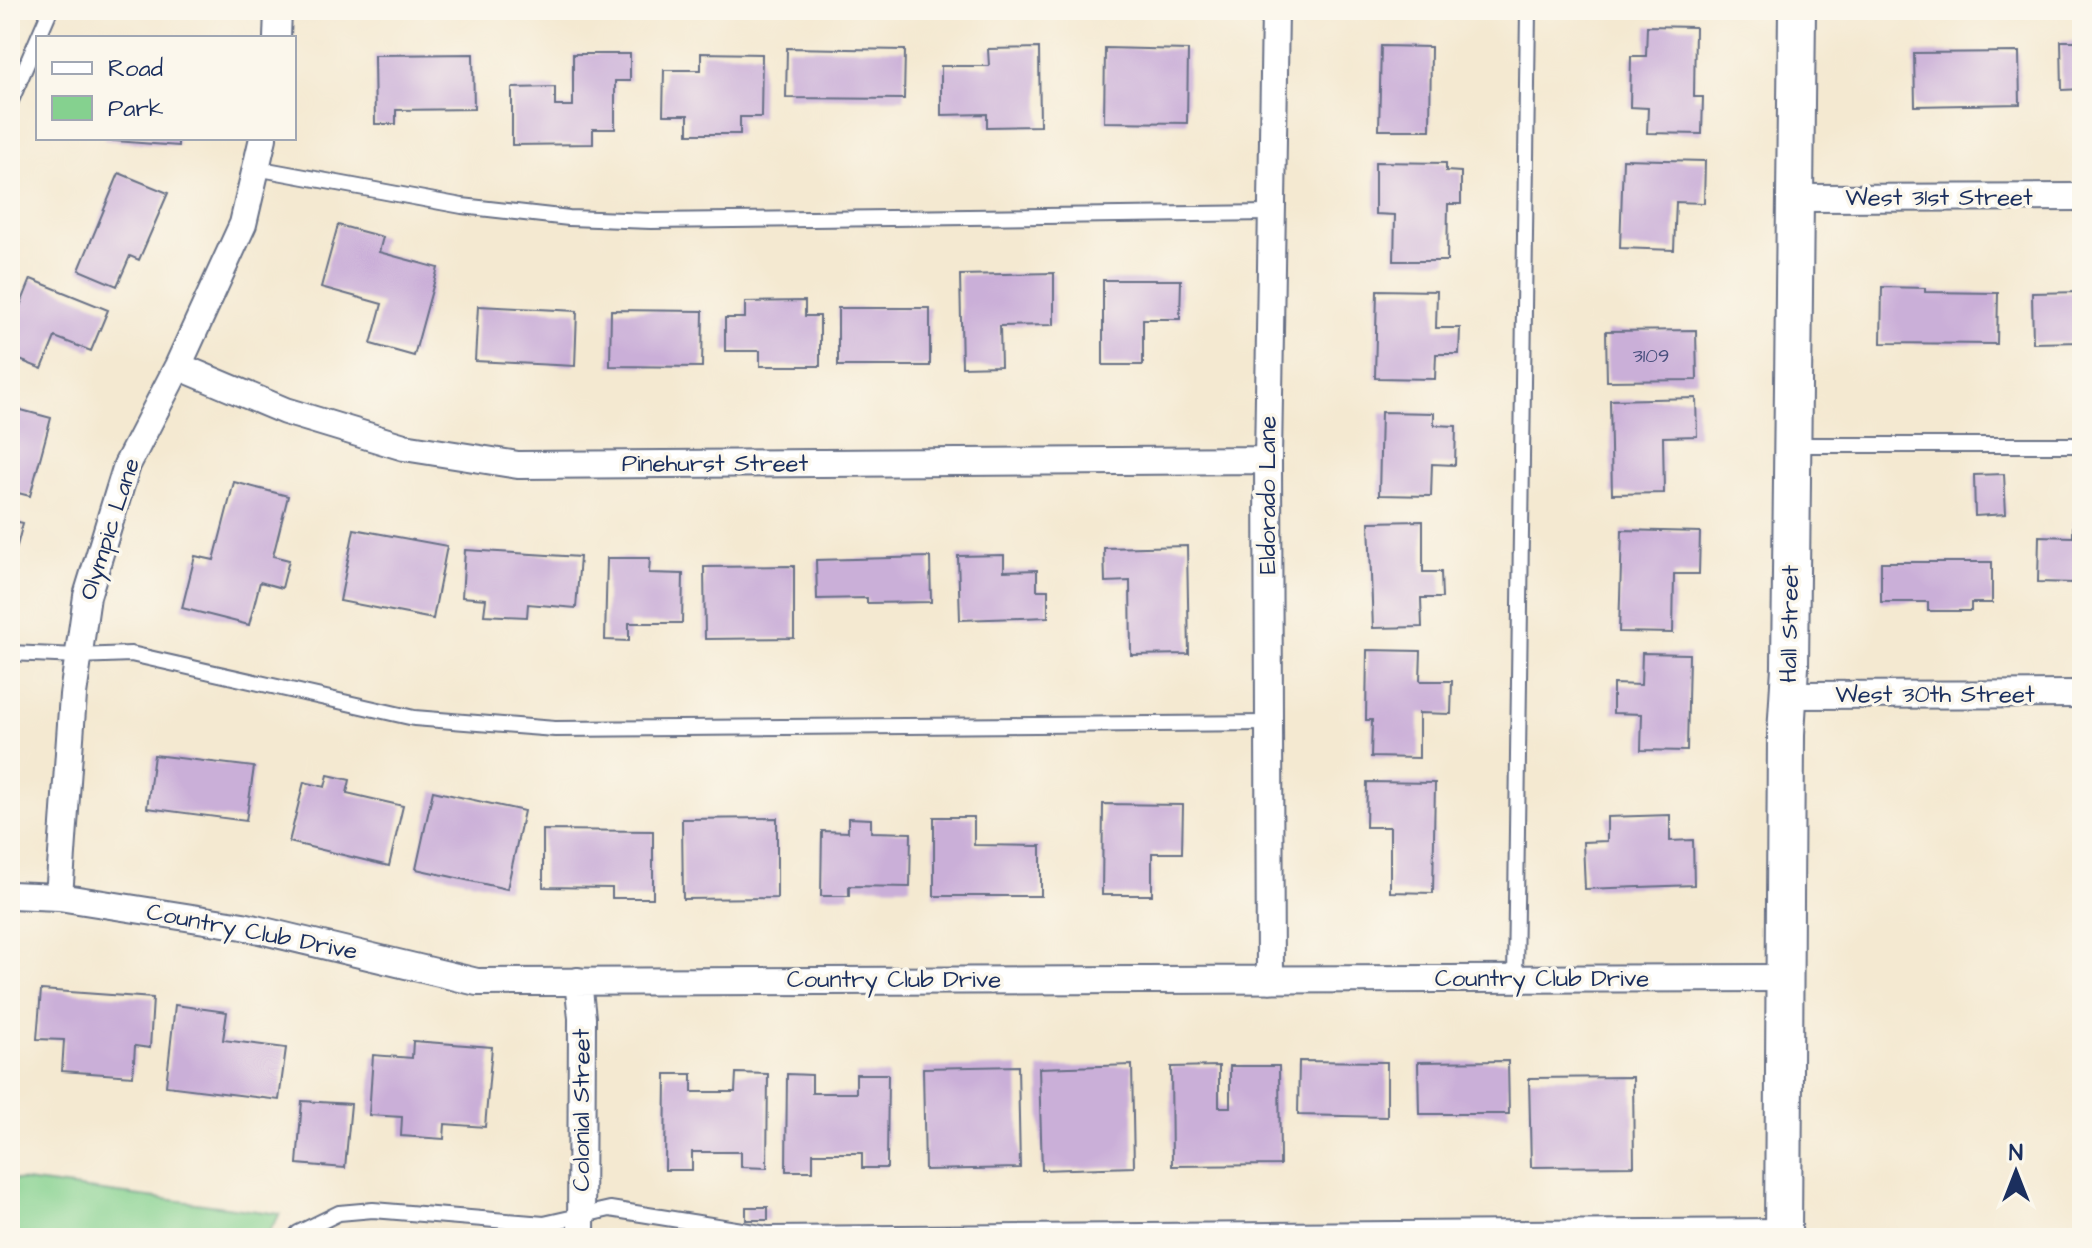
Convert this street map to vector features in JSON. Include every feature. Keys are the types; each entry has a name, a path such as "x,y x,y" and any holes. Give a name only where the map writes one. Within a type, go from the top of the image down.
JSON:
{"street":[{"path":"277,36 278,10"},
{"name":"Eldorado Lane","path":"1270,980 1268,460 1275,10"},
{"name":"Hall Street","path":"1783,1232 1797,10"},
{"name":"Olympic Lane","path":"59,897 73,695 87,596 127,465 178,366 243,224 263,140"},
{"name":"West 31st Street","path":"1796,198 2082,197"},
{"name":"Pinehurst Street","path":"178,366 285,411 404,447 518,465 1268,460"},
{"name":"West 30th Street","path":"1788,695 2082,694"},
{"name":"Country Club Drive","path":"10,895 59,897 243,926 477,982 1787,978"},
{"name":"Colonial Street","path":"578,981 582,1018 582,1226"}],"lane":[{"path":"39,36 50,10"},
{"path":"1515,979 1528,10"},
{"path":"10,103 36,43"},
{"path":"256,168 462,206 569,218 1271,213"},
{"path":"1793,445 2082,445"},
{"path":"10,653 78,656 131,654 414,718 555,729 1269,723"},
{"path":"295,1238 298,1233 339,1213 373,1210 582,1226 610,1209 767,1234 1783,1232"}],"green space":[{"path":"10,1179 280,1214 265,1238 10,1238"}],"building":[{"path":"1379,10 1428,10 1428,16 1379,17"},
{"path":"1647,26 1695,27 1694,97 1703,97 1702,134 1647,133 1648,108 1630,107 1631,56 1646,56"},
{"path":"2061,41 2082,41 2082,89 2062,90"},
{"path":"1381,46 1431,47 1430,130 1379,130"},
{"path":"787,48 905,50 904,99 786,98"},
{"path":"1039,48 1040,126 987,127 987,114 941,115 941,66 989,66 988,49"},
{"path":"1105,48 1188,50 1187,123 1104,122"},
{"path":"2019,52 2020,104 1915,106 1914,53"},
{"path":"701,53 762,54 761,117 740,117 740,134 688,134 688,115 663,115 664,70 701,70"},
{"path":"473,54 474,109 396,110 396,124 375,124 374,55"},
{"path":"573,54 630,54 630,81 615,81 615,129 593,129 593,144 512,145 512,88 555,87 555,106 573,106"},
{"path":"104,140 178,140 178,146"},
{"path":"1623,159 1705,161 1704,203 1676,202 1674,250 1620,248"},
{"path":"1375,162 1446,163 1446,171 1461,172 1461,204 1448,204 1447,261 1394,261 1395,215 1375,214"},
{"path":"119,173 168,193 139,260 130,256 117,286 79,270"},
{"path":"338,225 383,237 379,252 438,268 414,356 371,344 382,304 321,287"},
{"path":"1054,273 1054,325 1000,326 1001,366 962,367 960,275"},
{"path":"31,279 108,310 91,351 55,337 42,369 10,356 10,331"},
{"path":"1103,280 1181,280 1180,319 1143,319 1143,365 1103,365"},
{"path":"1882,287 1925,288 1925,292 1998,293 1997,344 1881,343"},
{"path":"1377,290 1437,291 1436,328 1460,328 1459,354 1436,354 1435,379 1375,378"},
{"path":"2082,292 2082,342 2033,343 2032,293"},
{"path":"805,301 805,316 820,316 820,366 760,366 760,351 725,351 725,318 745,318 745,302"},
{"path":"478,306 577,311 575,366 475,361"},
{"path":"838,308 930,308 930,366 838,366"},
{"path":"611,310 703,311 702,367 610,366"},
{"path":"1696,330 1697,380 1607,381 1606,331"},
{"path":"1696,398 1697,436 1663,437 1664,493 1612,494 1610,400"},
{"path":"10,407 51,418 30,496 10,491"},
{"path":"1381,412 1434,413 1434,425 1456,426 1455,465 1432,464 1431,496 1379,495"},
{"path":"2004,474 2006,514 1975,516 1974,475"},
{"path":"234,482 288,496 273,556 289,560 282,588 260,582 249,625 182,608 195,556 214,560"},
{"path":"10,520 23,523 11,569 10,569"},
{"path":"1423,521 1423,572 1441,572 1442,598 1421,598 1422,627 1373,628 1369,522"},
{"path":"2073,521 2082,521 2082,600 2075,600 2075,583 2038,582 2039,536 2073,537"},
{"path":"354,529 447,546 433,619 340,601"},
{"path":"1622,530 1700,532 1699,574 1674,574 1673,633 1619,632"},
{"path":"1187,546 1189,654 1131,655 1130,581 1105,582 1104,548"},
{"path":"465,550 580,557 576,608 528,604 527,617 484,615 486,599 462,597"},
{"path":"1004,555 1004,571 1037,570 1037,590 1048,590 1048,617 960,620 958,556"},
{"path":"930,557 931,602 867,603 867,598 817,599 816,560"},
{"path":"607,558 650,558 649,573 683,574 682,623 629,623 629,641 605,640"},
{"path":"1881,562 1992,562 1992,603 1971,603 1971,611 1928,611 1928,602 1881,602"},
{"path":"794,566 794,638 705,639 704,567"},
{"path":"1367,650 1421,651 1420,681 1452,681 1451,714 1419,713 1419,758 1371,757 1372,720 1366,720"},
{"path":"1642,653 1689,654 1687,751 1641,750 1642,714 1613,713 1613,684 1641,685"},
{"path":"154,755 254,767 246,821 147,808"},
{"path":"328,775 350,780 347,793 403,806 389,866 289,842 304,782 325,787"},
{"path":"1367,782 1435,783 1433,893 1390,892 1390,827 1366,827"},
{"path":"433,791 524,811 507,889 416,869"},
{"path":"1103,804 1183,805 1182,853 1152,853 1152,895 1102,895"},
{"path":"1670,815 1670,841 1693,840 1694,885 1585,889 1583,842 1607,841 1607,817"},
{"path":"934,817 974,817 974,845 1041,846 1041,896 934,896"},
{"path":"777,818 777,898 683,899 682,819"},
{"path":"848,818 871,819 871,832 911,833 910,887 849,886 849,896 821,896 822,831 848,832"},
{"path":"543,830 653,831 653,898 612,898 612,888 543,887"},
{"path":"10,983 17,984 13,1057 10,1057"},
{"path":"41,990 153,998 150,1048 135,1046 133,1076 62,1071 64,1040 37,1039"},
{"path":"175,1005 227,1012 223,1040 286,1048 279,1100 166,1086"},
{"path":"413,1041 492,1047 485,1127 445,1124 444,1139 401,1136 402,1117 369,1115 373,1055 412,1058"},
{"path":"1299,1061 1387,1062 1387,1117 1298,1115"},
{"path":"1508,1061 1509,1114 1419,1114 1418,1062"},
{"path":"1132,1065 1134,1167 1042,1170 1039,1068"},
{"path":"1018,1066 1020,1168 925,1170 923,1068"},
{"path":"1219,1066 1219,1107 1230,1107 1230,1066 1279,1066 1280,1165 1172,1166 1171,1067"},
{"path":"736,1073 768,1074 767,1168 741,1167 741,1152 692,1152 692,1170 665,1170 666,1074 692,1074 692,1092 735,1092"},
{"path":"787,1074 812,1075 812,1093 856,1093 856,1074 888,1074 887,1168 862,1168 862,1153 813,1153 813,1171 786,1171"},
{"path":"1633,1077 1634,1166 1531,1167 1529,1078"},
{"path":"302,1101 351,1104 345,1168 297,1164"},
{"path":"746,1207 768,1207 768,1220 746,1220"}]}
